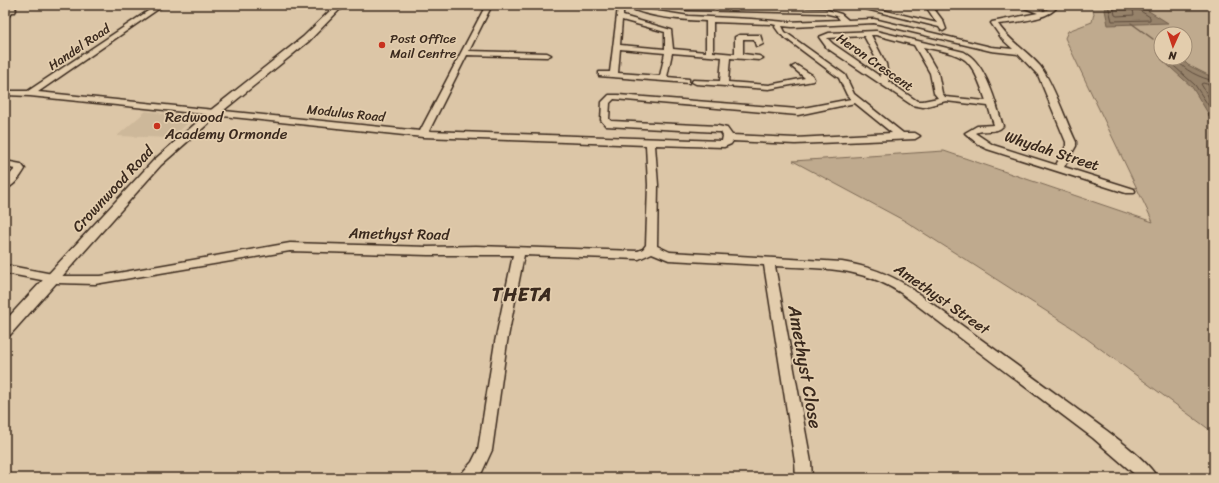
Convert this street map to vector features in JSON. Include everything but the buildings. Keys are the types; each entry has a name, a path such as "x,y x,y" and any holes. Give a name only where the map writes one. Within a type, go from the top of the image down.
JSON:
{"main road":[{"name":"Crownwood Road","path":"293,50 330,5"},
{"name":"Crownwood Road","path":"5,331 153,167 215,112 306,40 340,5"}],"street":[{"name":"Handel Road","path":"30,94 161,5"},
{"path":"423,134 489,5"},
{"path":"629,5 672,18 783,23 806,26 860,21 877,22 996,50 1018,52"},
{"path":"670,5 684,8 795,8 834,13 841,16 846,22"},
{"path":"854,5 942,26"},
{"path":"928,5 942,26 947,38"},
{"path":"1020,5 1044,13"},
{"path":"1055,5 1053,9 1030,18 994,23 1018,52 1031,62 1042,75 1071,141 1071,146 1059,168"},
{"path":"5,17 12,7"},
{"path":"614,75 620,8"},
{"path":"619,17 667,30 670,34 669,51 663,79"},
{"path":"700,19 703,31 708,37"},
{"path":"709,20 710,33 708,37 710,54"},
{"path":"783,23 778,27 782,33 842,77 848,91 857,100 902,136"},
{"path":"866,33 884,67 886,75 885,83"},
{"name":"Heron Crescent","path":"951,51 878,33 826,36 823,38 830,46 915,104 923,104 943,99 991,104"},
{"path":"739,56 739,37 757,37 760,44"},
{"path":"951,51 962,42"},
{"path":"917,43 934,73 938,93 943,99"},
{"path":"617,47 759,58"},
{"path":"951,51 967,57 982,78 991,104"},
{"path":"465,53 547,55"},
{"path":"724,84 726,55"},
{"path":"696,82 774,87 810,79 810,77 796,67"},
{"path":"602,74 686,81"},
{"name":"Modulus Road","path":"5,94 30,94 423,134 718,144 728,142 728,138"},
{"path":"857,100 798,112 612,97 606,102 605,120 609,124 718,129 727,133 728,138 795,141 915,136"},
{"name":"Whydah Street","path":"991,104 999,127 980,128 969,133 987,145 1130,191"},
{"path":"648,142 651,145 653,154 651,248"},
{"path":"5,164 18,166 20,169 5,186"},
{"name":"Amethyst Road","path":"5,269 53,278 84,281 101,280 290,247 428,251 519,251 632,255 647,252 651,248"},
{"name":"Amethyst Street","path":"651,248 669,256 858,268 870,271 892,281 1098,433 1133,462 1149,478"},
{"path":"467,478 477,467 485,450 501,342 519,251"},
{"name":"Amethyst Close","path":"769,263 803,462 804,478"}],"shaded area":[{"path":"1090,5 1214,5 1214,433 1071,327 905,221 793,161 944,151 1153,222 1065,38 1068,31 1092,22 1094,13"},
{"name":"Redwood Academy Ormonde","path":"146,111 161,113 159,115 165,113 195,116 172,138 117,136"}],"water":[{"path":"1104,5 1139,5 1168,23 1108,25"},
{"path":"1169,66 1190,66 1214,78 1214,118 1211,118 1192,87"}],"waterway":[{"path":"1131,23 1153,39"},
{"path":"1209,115 1214,123"}],"place":[{"name":"Post Office Mail Centre","path":"382,45"},
{"name":"Redwood Academy Ormonde","path":"157,126"}],"district":[{"name":"THETA","path":"522,294"}]}
